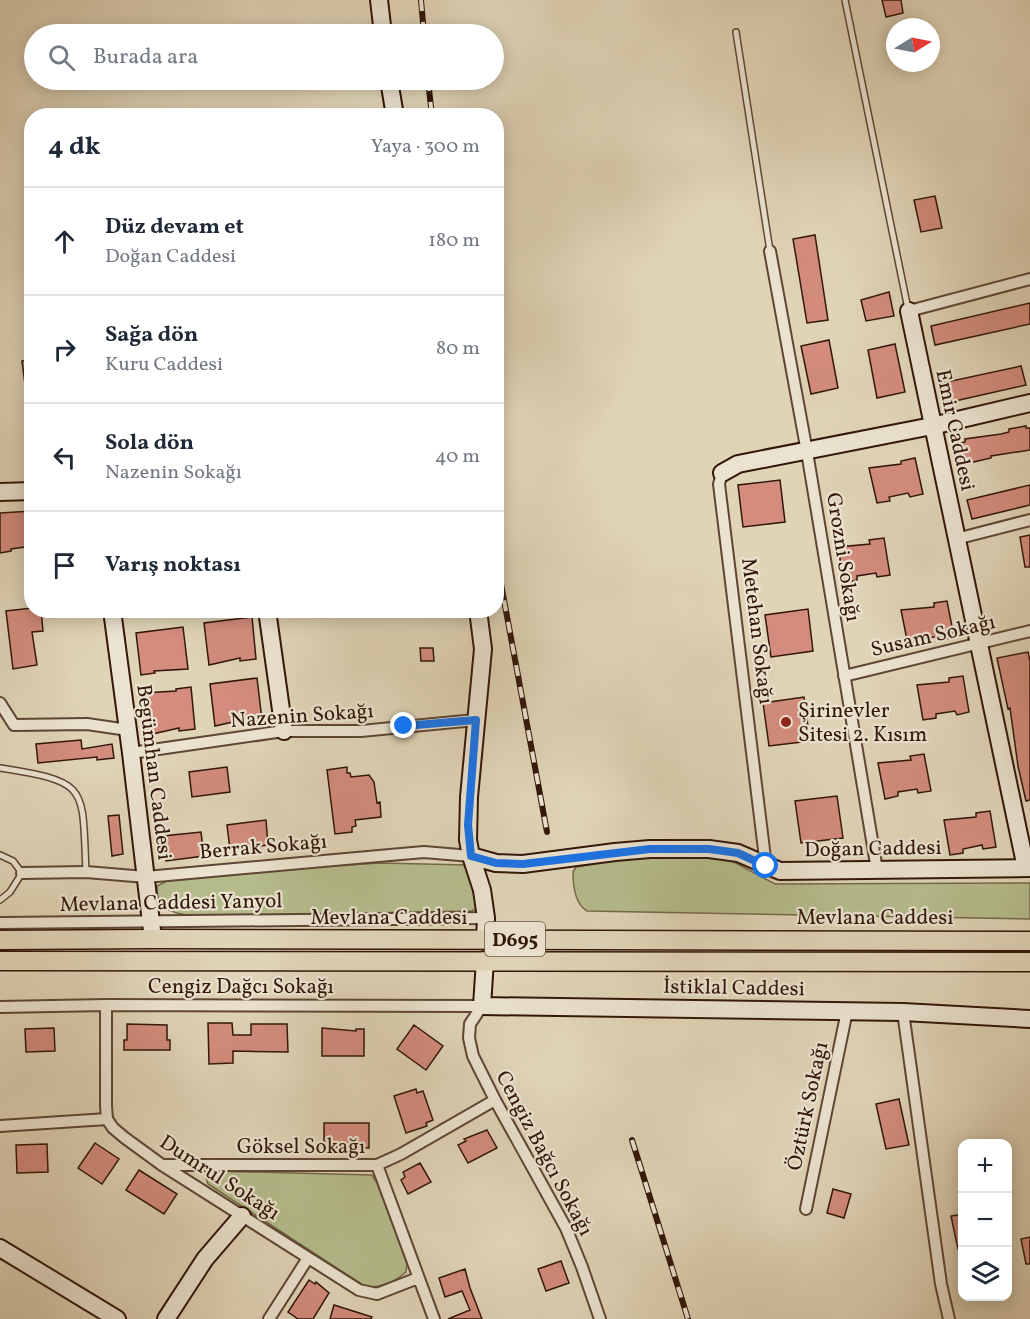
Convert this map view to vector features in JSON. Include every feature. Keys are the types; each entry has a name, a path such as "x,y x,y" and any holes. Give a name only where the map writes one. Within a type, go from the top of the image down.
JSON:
{"main road":[{"name":"Mevlana Caddesi","path":"0,940 152,930 485,939 1030,940"},
{"name":"Mevlana Caddesi","path":"0,961 1030,962"}],"street":[{"path":"379,0 382,24"},
{"path":"391,90 394,108"},
{"name":"Grozni Sokağı","path":"770,251 807,452 877,870"},
{"path":"909,311 1030,279"},
{"name":"Emir Caddesi","path":"909,311 1028,868"},
{"path":"722,473 738,464 932,426 1030,403"},
{"name":"Metehan Sokağı","path":"722,473 720,484 766,866"},
{"path":"0,492 24,491"},
{"path":"956,539 1030,519"},
{"name":"Begümhan Caddesi","path":"113,618 152,930"},
{"path":"268,618 284,731"},
{"path":"479,618 483,649 468,825 471,856 482,890 486,918 485,939"},
{"name":"Susam Sokağı","path":"844,676 1030,631"},
{"path":"0,703 14,725 87,724 128,730"},
{"name":"Nazenin Sokağı","path":"131,753 284,731 361,731 476,720"},
{"name":"Doğan Caddesi","path":"471,856 496,863 523,864 650,849 709,849 738,853 780,871 1028,868"},
{"name":"Berrak Sokağı","path":"22,873 86,872 146,877 401,854 436,853 471,856"},
{"name":"Mevlana Caddesi Yanyol","path":"0,923 152,930 486,918"},
{"path":"482,1005 485,960"},
{"path":"0,1126 107,1119 106,1005"},
{"name":"Cengiz Dağcı Sokağı","path":"0,1007 482,1005"},
{"name":"İstiklal Caddesi","path":"482,1005 903,1012 1030,1019"},
{"name":"Cengiz Bağcı Sokağı","path":"482,1005 470,1024 469,1038 473,1056 566,1228 600,1319"},
{"name":"Öztürk Sokağı","path":"806,1209 847,1011"},
{"path":"903,1012 941,1284 949,1319"},
{"name":"Göksel Sokağı","path":"162,1165 377,1165 401,1154 495,1100"},
{"name":"Dumrul Sokağı","path":"107,1119 124,1138 162,1165 359,1290 377,1294 418,1278"},
{"path":"377,1165 434,1319"},
{"path":"166,1319 205,1258 242,1216"},
{"path":"0,1248 117,1319"},
{"path":"269,1319 308,1258"}],"lane":[{"name":"Emir Caddesi","path":"845,0 909,311"},
{"path":"736,32 770,251"},
{"path":"0,768 54,778 66,782 76,791 83,812 86,872"},
{"path":"0,855 13,861 22,873 10,892 0,900"}],"green space":[{"path":"696,857 730,860 775,884 1030,883 1030,919 587,911 580,904 576,894 573,872 576,867 626,858"},
{"path":"380,863 467,865 470,868 478,908 471,911 192,916 166,909 159,901 157,894 157,886 167,881 262,870"},
{"path":"210,1171 372,1175 407,1263 406,1272 388,1284 366,1287 208,1184 206,1178"}],"building":[{"path":"882,0 901,0 903,13 886,17"},
{"path":"935,196 942,228 921,232 914,200"},
{"path":"815,235 828,320 807,323 793,239"},
{"path":"889,292 894,316 866,321 861,300"},
{"path":"1030,303 1030,324 935,345 931,326"},
{"path":"829,340 838,388 811,394 801,346"},
{"path":"895,344 905,392 877,398 868,350"},
{"path":"1021,366 1026,385 946,403 942,383"},
{"path":"1026,426 1030,428 1030,450 961,463 957,444 965,442 965,439 1001,434 1009,432 1009,429"},
{"path":"915,458 923,494 910,497 908,493 889,497 890,501 877,503 869,468 901,464 901,461"},
{"path":"780,480 785,522 743,527 738,485"},
{"path":"1030,485 1030,505 972,519 967,500"},
{"path":"24,512 24,547 0,553 0,513"},
{"path":"1030,535 1030,567 1025,567 1020,537"},
{"path":"884,538 890,575 877,577 876,573 857,576 857,580 844,583 838,547 870,544 869,540"},
{"path":"947,601 954,637 941,640 940,636 921,639 921,643 908,645 901,610 934,607 934,603"},
{"path":"24,609 24,618 42,618 43,631 32,632 37,665 13,669 6,611"},
{"path":"808,609 813,651 771,657 765,615"},
{"path":"252,618 256,659 240,661 240,658 209,665 204,623"},
{"path":"183,627 188,669 154,671 155,673 141,675 136,633"},
{"path":"420,648 433,648 434,661 421,661"},
{"path":"1028,652 1030,661 1030,800 1026,801 1018,766 1010,708 1008,709 997,658"},
{"path":"963,676 969,712 957,715 955,711 936,714 936,718 923,720 917,685 949,682 949,678"},
{"path":"257,678 262,720 246,722 246,719 215,726 210,684"},
{"path":"191,687 195,729 179,731 179,728 148,735 143,693 176,691 176,689"},
{"name":"Şirinevler Sitesi 2. Kısım","path":"804,697 810,741 769,746 763,703"},
{"path":"81,740 82,749 112,744 114,758 97,760 97,757 38,763 36,744"},
{"path":"924,754 931,791 918,793 917,789 898,792 898,796 885,799 878,763 911,760 910,756"},
{"path":"227,767 230,792 192,797 189,772"},
{"path":"347,767 347,773 350,773 351,777 369,775 374,782 377,803 380,802 381,817 355,820 356,826 352,827 352,832 335,834 327,770"},
{"path":"837,796 843,838 801,843 795,801"},
{"path":"990,811 996,847 983,849 982,845 963,849 963,853 950,855 944,820 976,817 976,813"},
{"path":"119,815 123,854 112,856 108,816"},
{"path":"266,820 268,845 230,850 227,825"},
{"path":"201,832 204,856 166,861 163,836"},
{"path":"208,1023 232,1023 233,1035 251,1035 251,1024 287,1024 288,1052 233,1051 233,1063 209,1064"},
{"path":"127,1024 167,1025 170,1050 124,1050 124,1040 127,1040"},
{"path":"414,1025 443,1046 426,1070 397,1049"},
{"path":"54,1028 55,1051 26,1052 25,1029"},
{"path":"322,1028 356,1031 356,1029 364,1029 364,1056 322,1056"},
{"path":"416,1089 417,1093 423,1091 433,1120 426,1123 427,1126 406,1133 394,1096"},
{"path":"899,1099 909,1145 886,1149 876,1104"},
{"path":"324,1123 369,1123 369,1148 324,1147"},
{"path":"487,1130 497,1148 468,1163 458,1145 466,1141 464,1139"},
{"path":"95,1143 119,1159 102,1184 78,1168"},
{"path":"47,1144 48,1172 17,1173 16,1145"},
{"path":"420,1163 431,1182 408,1194 401,1180 405,1177 403,1172"},
{"path":"139,1170 177,1194 164,1214 126,1190"},
{"path":"833,1189 851,1194 844,1218 827,1213"},
{"path":"958,1215 958,1249 951,1216"},
{"path":"1030,1237 1030,1264 1026,1264 1021,1239"},
{"path":"561,1261 569,1283 546,1291 538,1269"},
{"path":"465,1269 482,1319 448,1319 470,1310 462,1291 445,1297 439,1278"},
{"path":"309,1280 315,1284 316,1282 329,1293 313,1319 298,1319 288,1312"},
{"path":"334,1305 372,1317 371,1319 330,1319"}],"railway":[{"path":"421,0 423,24"},
{"path":"429,90 431,108"},
{"path":"504,600 547,832"},
{"path":"632,1140 688,1319"}],"place":[{"name":"Şirinevler Sitesi 2. Kısım","path":"786,722"}],"route":[{"path":"404,726 476,720 468,825 471,856 508,865 650,849 709,849 738,853 766,866"}]}
